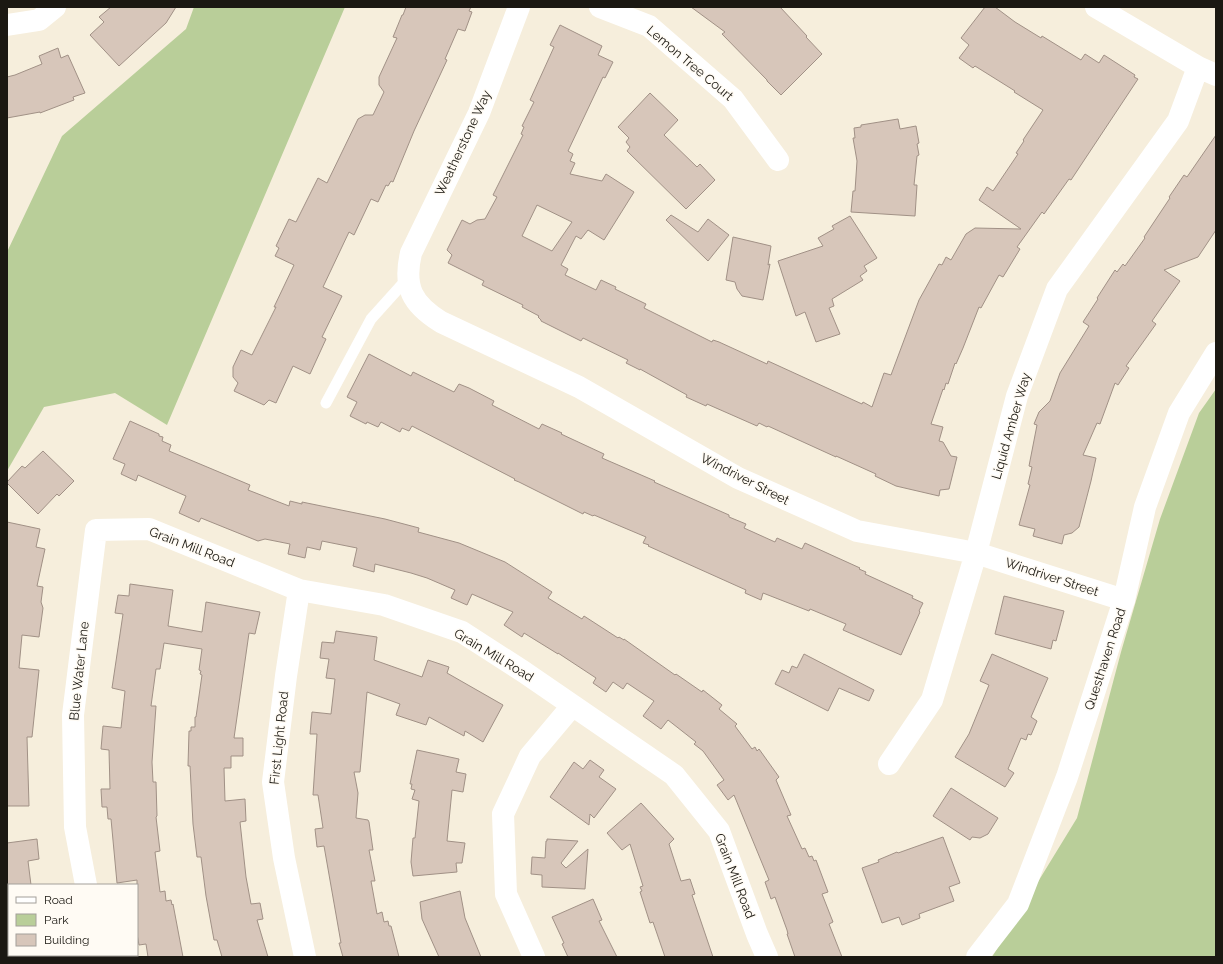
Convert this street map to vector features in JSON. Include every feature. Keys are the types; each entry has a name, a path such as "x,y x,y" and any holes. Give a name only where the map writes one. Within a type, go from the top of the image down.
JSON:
{"street":[{"path":"7,25 39,20 55,7"},
{"name":"Weatherstone Way","path":"407,279 411,253 479,113 519,7"},
{"name":"Lemon Tree Court","path":"600,7 649,26 655,31 733,99 778,160"},
{"path":"1096,7 1207,71"},
{"name":"Liquid Amber Way","path":"889,764 932,700 976,553 1017,396 1057,289 1178,121 1207,71"},
{"name":"Windriver Street","path":"407,279 415,299 423,310 441,322 579,387 738,478 857,531 976,553 1124,600"},
{"name":"Questhaven Road","path":"977,957 1018,904 1066,777 1124,600 1145,507 1179,413 1216,353"},
{"name":"Grain Mill Road","path":"96,530 149,528 299,590 384,605 462,632 524,672 674,775 719,831 757,934 768,957"},
{"name":"Blue Water Lane","path":"86,884 75,827 73,715 96,530"},
{"name":"First Light Road","path":"299,590 286,676 273,782 284,858 305,957"},
{"path":"534,957 506,894 503,814 530,756 572,706"}],"lane":[{"path":"326,403 371,319 407,279"}],"green space":[{"path":"194,7 345,7 167,425 115,393 44,407 7,471 7,252 62,136 186,29"},
{"path":"1216,389 1216,957 992,957 1077,818 1121,652 1160,519 1199,413"}],"building":[{"path":"111,7 176,7 166,23 119,66 90,35 104,22 99,17"},
{"path":"406,7 471,7 469,11 472,12 465,31 458,29 445,59 447,60 414,131 393,182 391,181 388,186 386,185 378,202 371,199 354,235 349,232 323,287 342,296 322,337 326,339 310,374 293,366 276,403 269,400 264,405 234,391 238,383 233,377 233,367 241,350 252,355 276,307 274,307 294,265 275,256 279,248 276,246 289,219 296,222 318,178 327,183 358,119 365,115 373,115 384,92 379,85 379,77 397,38 393,37"},
{"path":"691,7 780,7 822,54 781,95 722,34 725,32"},
{"path":"985,7 995,7 1015,22 1041,38 1042,36 1081,60 1085,54 1099,63 1104,55 1135,75 1134,77 1138,79 1071,180 1069,179 1044,214 1042,212 1017,247 1020,249 1003,277 999,275 981,308 979,307 963,348 956,364 955,363 948,384 946,383 944,390 943,389 931,424 943,427 939,441 943,442 951,456 957,457 949,489 940,490 939,496 896,486 875,476 876,474 768,426 767,427 759,423 757,426 707,404 706,406 686,397 687,395 626,363 628,360 583,338 581,341 541,321 538,317 539,316 522,307 523,305 482,285 484,281 448,263 452,255 447,250 462,220 470,224 477,220 485,219 497,197 493,195 523,135 521,134 524,127 522,126 534,102 530,100 554,47 550,45 560,25 602,46 598,55 613,62 605,78 603,77 568,151 573,154 570,161 575,163 570,174 602,181 606,174 634,192 604,240 588,230 581,239 576,236 561,265 568,269 565,275 596,290 601,280 616,287 615,289 646,304 644,308 712,342 713,340 719,342 767,364 768,361 862,404 863,402 872,407 884,373 891,375 919,300 939,264 942,265 946,257 951,260 966,234 975,228 1021,229 979,200 987,187 993,191 1018,154 1016,153 1024,141 1023,140 1043,110 975,66 973,68 959,58 969,45 961,38","holes":["537,205 572,222 552,251 522,236"]},
{"path":"58,48 61,58 68,55 85,93 73,97 74,100 40,113 7,118 7,77 42,64 39,56"},
{"path":"650,93 678,120 664,135 697,167 700,164 715,180 686,209 627,151 630,147 626,142 629,138 618,127"},
{"path":"898,119 900,129 916,126 919,143 917,144 919,155 917,156 914,185 917,185 915,216 851,212 853,191 855,191 857,161 853,138 855,138 854,128 861,127 861,125"},
{"path":"1216,135 1216,230 1198,257 1164,270 1180,281 1152,321 1156,324 1126,366 1129,368 1118,385 1115,383 1100,424 1097,423 1083,455 1096,458 1079,527 1072,533 1064,535 1062,544 1033,536 1035,529 1019,525 1030,485 1028,484 1032,467 1029,466 1037,425 1034,424 1039,412 1050,401 1060,373 1089,326 1083,322 1098,299 1097,298 1115,270 1117,272 1123,264 1125,266 1145,238 1144,237 1184,175 1187,177"},
{"path":"671,215 698,232 708,219 729,235 708,261 666,220"},
{"path":"850,216 877,258 864,266 867,271 860,276 863,280 832,299 834,306 829,308 840,334 816,342 805,312 796,316 778,261 823,246 818,238 834,229 832,226"},
{"path":"733,237 771,246 768,265 770,264 763,300 742,296 737,289 735,282 726,280"},
{"path":"369,354 411,376 413,372 454,392 459,384 469,388 494,401 492,405 539,429 542,424 562,433 561,434 604,454 602,458 729,515 729,517 746,524 744,528 775,542 777,538 802,549 805,543 860,568 859,569 866,572 865,574 913,596 912,598 923,603 901,655 843,630 846,624 810,609 809,611 763,593 761,600 745,593 746,590 648,546 649,545 643,543 646,537 594,515 593,516 584,512 583,514 514,480 515,479 412,426 409,431 402,428 400,432 381,422 378,427 367,422 366,424 350,416 357,402 347,397"},
{"path":"130,421 163,437 162,441 171,445 169,451 250,485 248,490 289,506 290,501 302,504 302,502 385,519 419,528 418,532 459,543 505,562 552,592 548,598 582,619 584,616 618,638 624,639 675,675 676,674 702,692 703,690 722,705 719,709 737,724 735,726 752,749 755,747 757,751 759,749 779,777 776,780 791,815 787,816 802,849 805,848 809,857 812,856 814,861 816,860 828,892 822,894 833,922 829,924 842,957 795,957 775,897 771,899 765,882 769,880 734,795 728,800 717,785 724,780 703,751 694,744 696,742 668,720 661,729 643,716 654,701 627,683 623,689 613,682 606,692 593,683 596,678 558,653 524,633 522,637 504,625 513,612 472,594 467,605 451,598 455,590 411,573 375,564 374,572 353,566 357,548 322,541 320,550 307,547 305,558 288,554 290,544 265,539 258,541 201,518 199,522 179,513 186,496 138,475 136,481 121,474 125,464 113,459"},
{"path":"43,451 74,481 59,496 57,494 38,514 7,482 22,466 25,468"},
{"path":"7,522 40,529 36,547 45,549 37,586 43,587 41,602 43,608 39,637 22,635 19,668 39,670 32,737 27,737 29,806 7,806"},
{"path":"130,584 173,590 168,626 202,632 206,602 260,612 255,634 249,633 234,738 243,738 243,756 231,756 231,768 224,768 225,801 245,799 246,821 240,822 246,877 251,904 260,903 263,919 257,920 268,957 222,957 217,940 214,940 201,857 197,857 193,824 190,766 188,766 189,731 191,731 191,727 195,727 195,717 202,675 200,674 201,671 199,670 202,649 164,643 160,669 156,669 151,706 156,706 152,762 153,782 156,782 156,817 160,851 155,852 160,892 165,891 166,901 171,900 172,905 173,904 183,957 148,957 146,944 139,945 138,884 137,880 117,883 111,819 108,819 107,807 102,807 101,789 110,789 109,750 101,749 103,726 121,728 125,691 112,688 123,614 115,613 118,595 129,596"},
{"path":"1004,596 1064,611 1056,641 1053,640 1051,649 995,634"},
{"path":"336,631 377,637 374,660 422,677 428,660 449,667 447,673 503,705 483,742 465,731 464,736 429,717 426,725 396,715 400,704 367,692 360,772 354,772 358,793 356,818 368,820 369,822 373,850 369,850 375,881 371,881 377,914 382,912 384,922 388,921 389,926 391,926 399,957 343,957 339,943 341,943 324,846 317,847 315,829 323,828 318,795 313,795 317,734 310,734 312,712 331,714 335,679 326,678 329,659 320,658 322,642 334,643"},
{"path":"804,654 874,690 869,701 839,688 828,711 775,684 782,670 789,673 792,666 797,668"},
{"path":"992,654 1048,678 1031,717 1037,721 1031,735 1028,734 1026,740 1021,738 1008,769 1014,773 1005,787 955,757 969,734 989,685 980,681"},
{"path":"417,750 459,759 456,772 466,774 463,792 452,790 447,841 465,843 462,863 456,863 457,872 413,876 411,862 419,801 412,799 415,790 411,789 412,784 410,784"},
{"path":"590,760 604,770 599,777 616,789 594,818 590,814 589,825 550,797 574,762 583,769"},
{"path":"951,788 998,818 988,834 980,838 972,837 970,840 933,816"},
{"path":"641,803 674,839 669,844 681,881 690,879 695,894 692,895 713,957 665,957 653,922 650,923 640,892 642,891 640,887 643,886 630,844 622,850 607,833"},
{"path":"943,837 960,883 949,887 954,901 919,914 920,918 902,925 899,917 882,923 862,868 879,862 878,860 897,852 898,853"},
{"path":"37,839 39,859 28,861 31,884 7,885 7,843"},
{"path":"547,839 578,841 561,863 566,868 588,849 585,889 542,887 542,875 531,874 532,857 545,858"},
{"path":"460,891 465,918 481,957 439,957 422,919 420,902"},
{"path":"593,899 602,920 599,921 617,957 568,957 562,944 564,943 552,917"}]}
